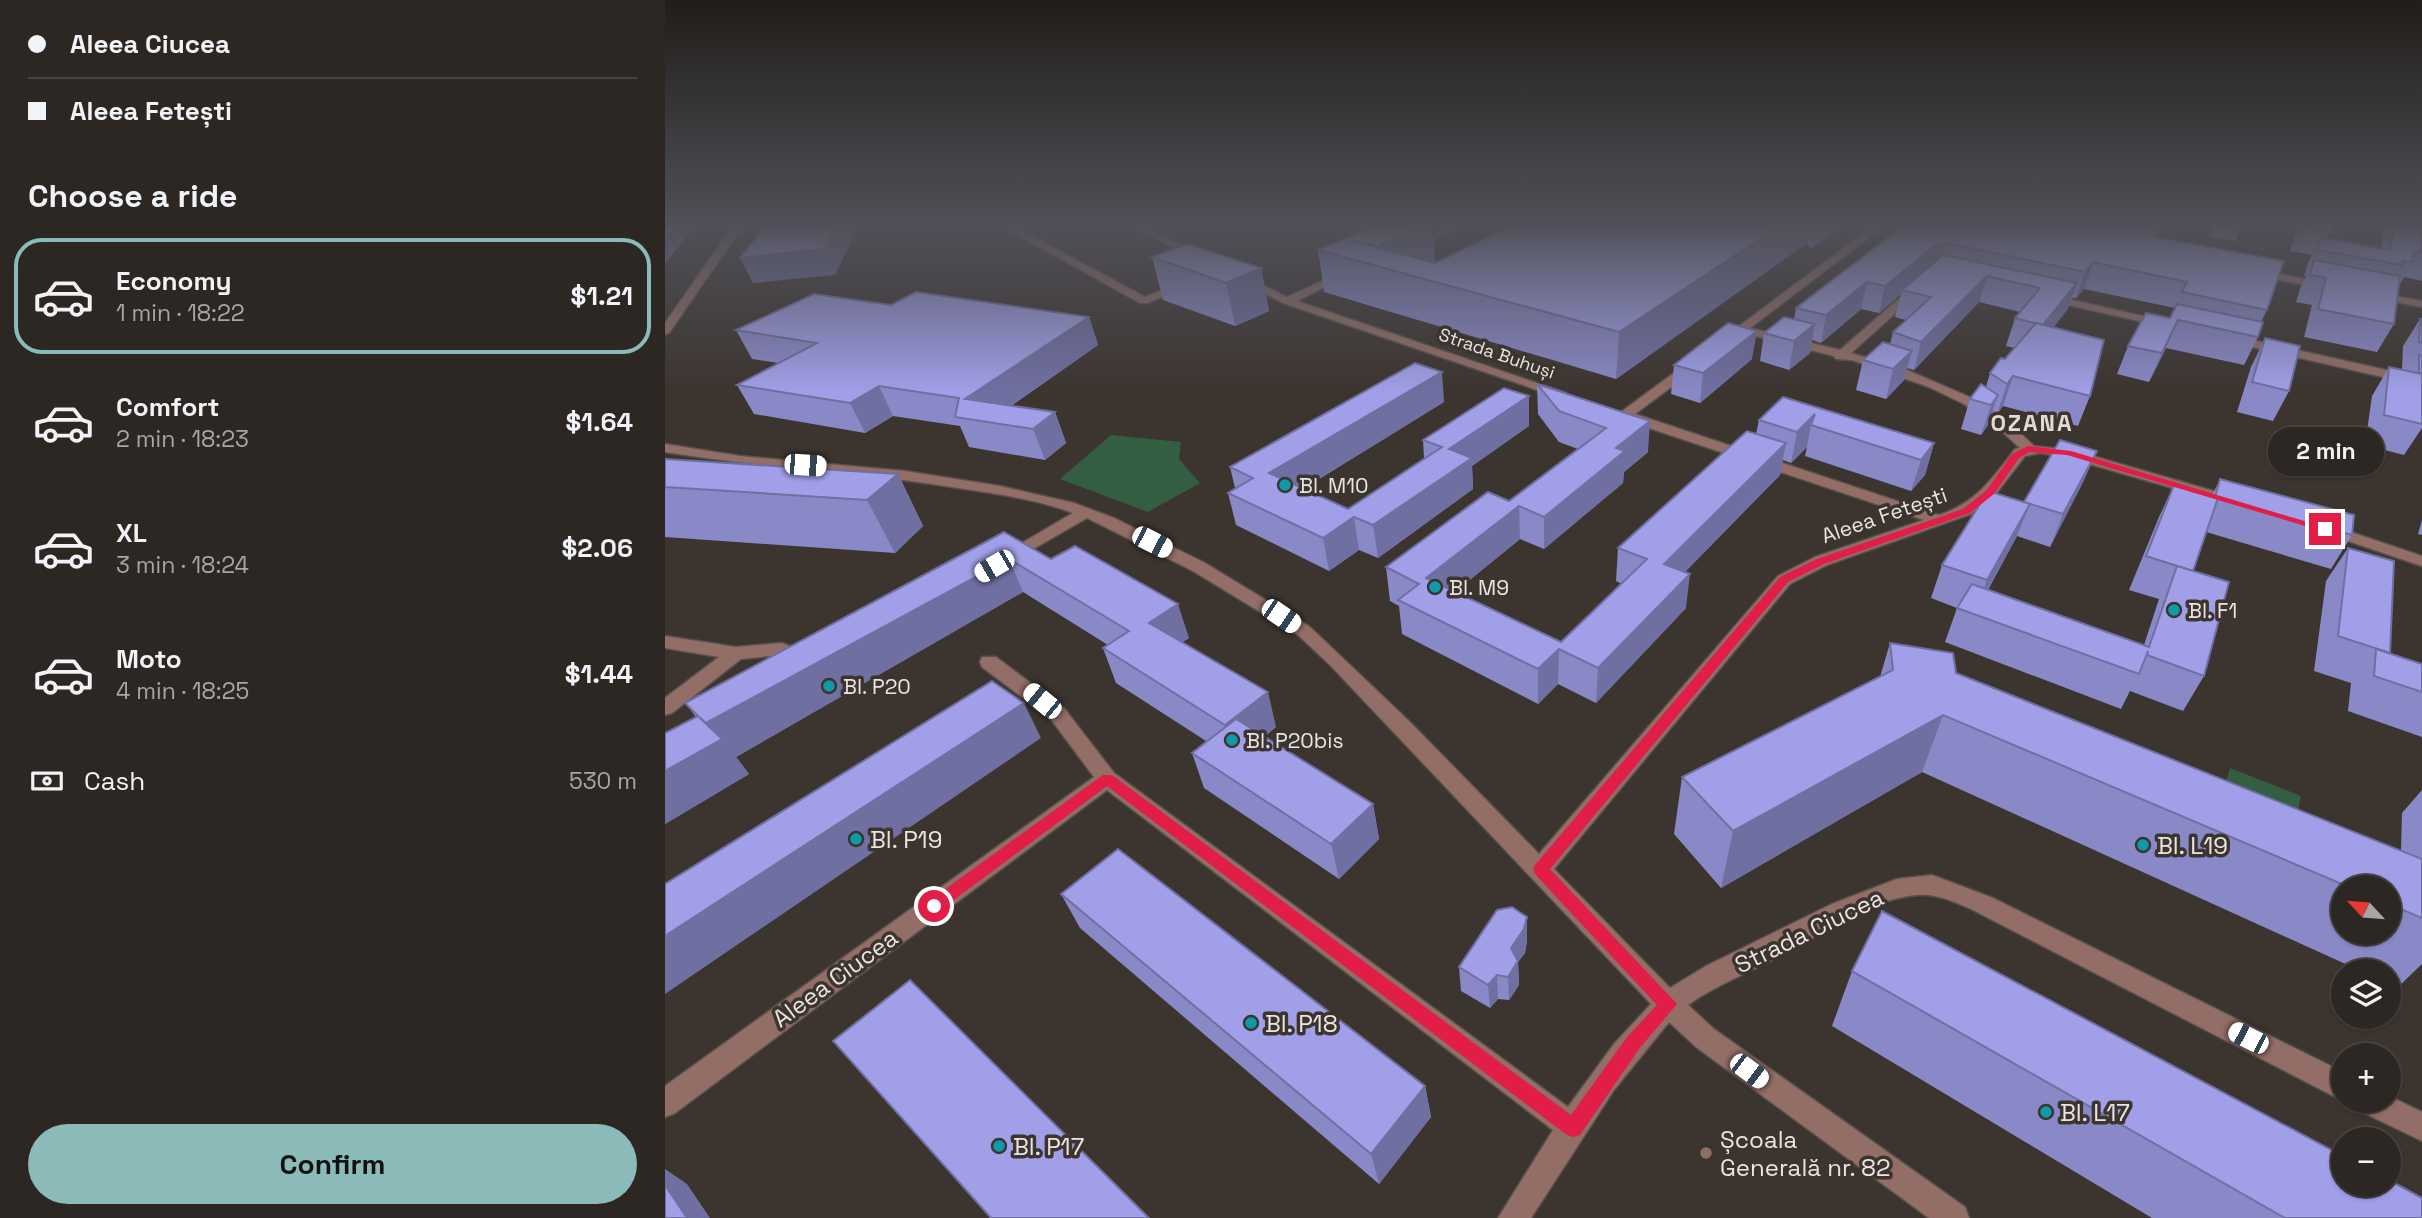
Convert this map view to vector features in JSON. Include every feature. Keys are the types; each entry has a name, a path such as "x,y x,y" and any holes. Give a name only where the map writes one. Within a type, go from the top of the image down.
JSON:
{"street":[{"path":"665,331 701,280"},
{"path":"1105,280 1144,301 1196,280"},
{"name":"Strada Buhuși","path":"1245,280 1287,301 1579,399"},
{"path":"1236,288 1287,301 1335,280"},
{"path":"1711,352 1806,280"},
{"path":"2295,280 2344,289"},
{"path":"1840,356 1922,285"},
{"path":"2358,292 2422,304"},
{"path":"2028,293 2172,326"},
{"path":"1742,328 1922,380 1966,398 2002,422 2028,449 2067,453 2242,504"},
{"path":"2211,335 2422,382"},
{"path":"1700,360 1620,413 1941,521"},
{"path":"665,448 740,460 857,469 1022,494 1086,512 1129,530 1199,566 1304,631 1402,726 1668,1004 1716,1046 1954,1218"},
{"name":"Aleea Fetești","path":"1540,869 1784,580 1821,561 1941,521 1976,505 1997,484 2015,456 2028,449"},
{"path":"678,466 740,460"},
{"path":"994,566 1086,512"},
{"path":"2314,525 2422,561"},
{"path":"665,642 736,653 782,649 820,667 808,674"},
{"path":"665,708 736,653"},
{"path":"989,662 1057,713 1107,779 1573,1128"},
{"name":"Aleea Ciucea","path":"665,1103 1107,779"},
{"name":"Strada Ciucea","path":"1513,1218 1633,1043 1668,1004 1702,984 1881,894 1917,885 1939,887 1997,911 2331,1081"},
{"path":"2395,1113 2422,1127"}],"green space":[{"path":"1111,435 1181,442 1179,459 1200,483 1148,512 1060,479"},
{"path":"2230,768 2301,796 2294,832 2221,801"}],"building":[{"path":"1428,280 1698,280 1619,332"},
{"path":"1833,280 1893,280 1885,286 1867,282 1826,315 1796,308"},
{"path":"1914,280 1983,280 1921,342 1893,332 1931,297 1902,290"},
{"path":"2004,280 2062,280 2077,283 2043,325 2015,318 2040,288"},
{"path":"2177,280 2277,280 2267,310 2182,292 2187,282"},
{"path":"2326,280 2400,280 2394,324 2318,309"},
{"path":"916,292 1089,317 965,399 1055,412 1033,429 955,417 959,398 879,386 850,403 737,385 817,343 736,330 814,294 891,305"},
{"path":"2177,304 2263,322 2258,337 2178,320 2162,353 2128,346 2146,313 2170,318"},
{"path":"1784,317 1815,324 1794,341 1764,333"},
{"path":"2422,319 2422,343 2419,342"},
{"path":"1728,323 1757,331 1703,373 1674,365"},
{"path":"2036,323 2104,340 2090,396 2013,376 2007,384 1990,373"},
{"path":"2265,338 2300,346 2289,391 2252,382"},
{"path":"1883,342 1912,351 1893,369 1863,360"},
{"path":"2419,355 2422,356 2422,373 2419,373"},
{"path":"1415,363 1442,372 1269,473 1348,509 1442,447 1423,440 1504,388 1529,396 1449,449 1472,458 1373,525 1354,517 1323,538 1228,493 1253,478 1230,467"},
{"path":"2389,367 2422,374 2422,424 2384,415"},
{"path":"1537,384 1650,421 1616,448 1625,451 1544,517 1519,506 1426,578 1561,642 1647,559 1618,548 1747,431 1786,443 1664,564 1690,574 1598,668 1559,649 1538,669 1398,600 1419,584 1386,567 1488,492 1509,501 1606,428 1559,411"},
{"path":"1981,384 1998,395 1991,405 1970,399"},
{"path":"1783,397 1934,443 1921,460 1811,425 1815,414 1797,432 1759,420"},
{"path":"2060,440 2097,451 2063,514 2024,502"},
{"path":"665,459 898,474 867,500 665,487"},
{"path":"2220,479 2354,515 2352,535 2218,498 2193,571 2146,556 2174,485 2215,497"},
{"path":"1988,491 2030,504 1987,580 1942,565"},
{"path":"1004,532 1051,559 1075,546 1178,604 1149,623 1268,692 1225,725 1103,648 1129,631 1009,559 706,723 699,717 722,739 665,771 665,733 698,716 685,703"},
{"path":"2348,548 2394,561 2390,653 2338,636"},
{"path":"2177,566 2229,582 2204,676 2147,655 2148,651 2139,674 1957,608 1972,584 2149,647"},
{"path":"1890,643 1953,653 1956,673 2422,859 2422,918 2401,909 2401,875 2331,875 2331,879 1943,715 1733,831 1682,777 1893,670"},
{"path":"2376,649 2422,664 2422,692 2374,676"},
{"path":"992,681 1024,703 665,936 665,884"},
{"path":"1236,719 1373,804 1331,844 1192,753"},
{"name":"Bl. P18","path":"1118,849 1425,1086 1371,1154 1061,894"},
{"path":"1512,907 1527,917 1524,929 1511,948 1518,961 1508,977 1497,975 1488,985 1459,967 1497,910"},
{"path":"1882,911 2331,1150 2331,1197 2401,1197 2401,1187 2422,1198 2422,1218 2285,1218 1852,971"},
{"name":"Bl. P17","path":"910,980 1149,1218 991,1218 833,1041"},
{"path":"665,1185 687,1218 665,1218"}],"place":[{"name":"Bl. M10","path":"1285,485"},
{"name":"Bl. M9","path":"1435,587"},
{"name":"Bl. F1","path":"2174,610"},
{"name":"Bl. P20","path":"829,686"},
{"name":"Bl. P20bis","path":"1232,740"},
{"name":"Bl. P19","path":"856,839"},
{"name":"Bl. L19","path":"2143,845"},
{"name":"Bl. P18","path":"1251,1023"},
{"name":"Bl. L17","path":"2046,1112"},
{"name":"Bl. P17","path":"999,1146"},
{"name":"Școala Generală nr. 82","path":"1706,1153"}],"district":[{"name":"OZANA","path":"2032,423"}],"route":[{"path":"934,906 1107,779 1573,1128 1633,1043 1668,1004 1540,869 1784,580 1821,561 1966,511 1990,492 2015,456 2028,449 2067,453 2325,529"}]}
